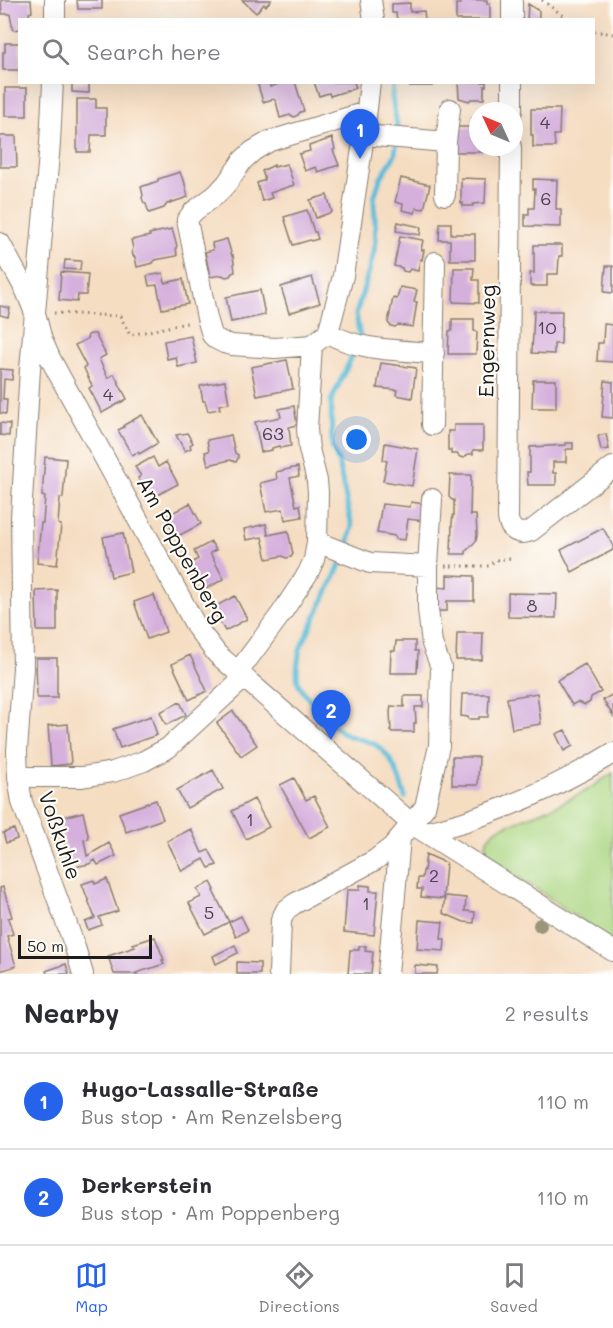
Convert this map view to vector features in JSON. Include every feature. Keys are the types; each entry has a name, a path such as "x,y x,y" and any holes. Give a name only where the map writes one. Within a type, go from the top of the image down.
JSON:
{"street":[{"path":"55,0 55,18"},
{"path":"371,0 374,18"},
{"path":"512,0 512,18"},
{"name":"Voßkuhle","path":"53,84 50,143 30,369 21,517 23,668 16,750 22,802 83,974"},
{"path":"366,112 270,141 243,160 217,194 189,216 187,224 207,318 212,335 216,339 224,344 275,348 312,345 328,333 343,276 364,135 370,84"},
{"path":"512,84 512,102"},
{"path":"445,195 446,142 450,109"},
{"path":"364,135 446,142"},
{"name":"Engernweg","path":"511,156 508,518 510,525 516,532 527,533 535,529 613,467"},
{"path":"0,243 35,313"},
{"path":"432,425 435,262"},
{"name":"Am Poppenberg","path":"35,313 42,340 51,360 197,628 217,654 413,831 613,951"},
{"path":"328,333 339,340 355,345 434,352"},
{"path":"18,777 82,777 113,772 144,761 168,748 241,675 308,573 314,560 317,542 318,492 307,429 312,345"},
{"path":"388,974 413,831 425,807 439,746 441,667 432,644 429,627 428,566 432,499"},
{"path":"317,542 370,563 428,566"},
{"path":"279,974 281,920 286,910 294,904 375,860 413,831 475,818 519,801 555,786 613,753"}],"path":[{"path":"542,0 566,18"},
{"path":"595,31 613,34"},
{"path":"35,313 120,316 130,335 207,318"},
{"path":"428,566 489,566 495,560 512,558"}],"green space":[{"path":"613,773 613,942 494,861 485,852 487,839 497,829 553,807 584,792"}],"building":[{"path":"1,0 31,0 32,12 29,13 30,18 18,18 18,29 13,30 10,14 2,14"},
{"path":"77,0 102,0 102,9 78,9"},
{"path":"242,0 271,0 256,13"},
{"path":"461,0 487,0 487,4 490,4 490,18 456,18 456,4 461,4"},
{"path":"410,3 410,12 424,11 425,18 397,18 396,13 392,13 392,4"},
{"path":"528,4 539,11 539,18 527,18"},
{"path":"5,43 18,43 18,70 3,70 3,52 5,52"},
{"path":"72,84 89,84 89,93 72,92"},
{"path":"258,84 269,84 270,87 278,84 296,84 304,111 294,117 290,115 280,118 276,101 273,99 263,102"},
{"path":"315,84 355,84 356,88 330,96 329,93 319,96"},
{"path":"409,84 432,84 432,86 409,86"},
{"path":"458,84 486,84 484,99 469,101 459,98"},
{"path":"5,88 27,88 27,116 5,116"},
{"path":"77,99 96,99 96,108 106,108 106,135 91,135 90,152 77,152"},
{"path":"531,109 560,109 559,135 554,135 555,147 533,147"},
{"path":"453,127 469,127 469,152 452,152"},
{"path":"0,136 16,136 17,167 0,167"},
{"path":"332,138 335,149 333,150 339,165 318,172 316,167 305,171 299,154 310,151 309,146"},
{"path":"287,164 294,185 270,193 272,198 262,201 257,183 265,180 262,171 274,165 274,167"},
{"path":"180,172 188,197 149,213 142,198 141,187"},
{"path":"401,178 430,185 424,209 416,208 415,213 402,210 403,204 395,202"},
{"path":"461,178 486,179 485,203 463,206"},
{"path":"533,179 557,180 556,209 561,209 561,227 525,226 525,214 529,214 529,208 534,208"},
{"path":"327,195 332,212 316,218 310,200"},
{"path":"307,210 318,239 293,245 284,217"},
{"path":"398,222 421,227 420,235 396,231"},
{"path":"440,223 451,223 451,234 475,234 475,260 450,260 450,240 439,240"},
{"path":"172,229 177,246 177,256 155,260 153,263 137,267 131,240"},
{"path":"400,236 423,240 421,250 424,250 418,271 410,269 408,272 403,271 402,268 394,266"},
{"path":"227,239 233,255 235,272 226,277 222,275 210,277 205,252 213,250 212,243"},
{"path":"534,245 562,245 558,274 547,274 547,286 530,286 530,273 534,273"},
{"path":"65,260 81,261 80,270 64,269"},
{"path":"606,266 613,266 613,293 604,292"},
{"path":"454,268 474,268 473,280 479,280 479,303 453,302"},
{"path":"61,272 88,274 86,295 78,295 77,302 59,300"},
{"path":"163,273 165,283 183,279 188,304 162,309 157,285 149,286 147,276"},
{"path":"312,277 320,303 289,313 281,287"},
{"path":"400,287 417,290 413,327 398,325 395,327 388,323 393,298 397,299"},
{"path":"260,290 265,315 231,322 226,297"},
{"path":"0,306 10,308 8,317 0,315"},
{"path":"534,311 562,311 561,344 554,344 554,354 532,353"},
{"path":"452,319 474,319 474,331 477,332 476,354 448,354"},
{"path":"604,324 613,325 613,362 597,361 598,343 603,343"},
{"path":"91,334 95,334 106,355 99,359 108,378 114,374 127,399 102,413 89,388 92,386 84,368 86,366 75,345 87,339"},
{"path":"191,336 197,363 178,367 176,357 167,359 164,341"},
{"path":"287,360 293,389 257,396 251,367"},
{"path":"381,363 416,368 412,398 396,395 397,390 377,388"},
{"path":"0,369 13,370 12,380 4,379 3,399 7,399 6,414 0,413"},
{"path":"533,380 556,380 556,408 532,408"},
{"path":"225,381 229,403 219,405 220,409 208,411 200,386"},
{"path":"605,381 613,382 613,418 602,417"},
{"path":"294,406 297,425 289,427 291,446 280,448 279,446 261,452 255,422 281,417 279,409"},
{"path":"142,415 158,443 139,454 138,452 132,455 118,430"},
{"path":"0,423 10,424 9,436 0,435"},
{"path":"454,425 483,425 483,450 473,450 473,454 468,454 464,458 451,454 451,450 448,450 448,431 454,431"},
{"path":"187,433 193,443 190,445 191,448 185,451 176,435"},
{"path":"606,434 609,449 601,450 598,436"},
{"path":"231,435 235,453 238,455 236,462 230,460 208,465 205,452 209,451 207,440"},
{"path":"385,443 418,449 412,486 383,481 387,461 383,460"},
{"path":"565,443 573,443 573,449 566,450 566,462 553,462 556,485 528,485 530,447 566,445"},
{"path":"45,457 66,459 63,498 60,498 58,524 61,525 57,565 37,563 45,497 42,496"},
{"path":"153,457 158,467 166,462 178,484 150,499 138,478 141,476 135,467"},
{"path":"298,467 299,476 290,478 296,506 300,505 302,517 285,520 283,509 266,512 260,483 277,479 276,472"},
{"path":"450,475 471,475 470,515 476,515 477,535 476,541 466,551 466,554 451,554 454,500 449,497"},
{"path":"411,502 424,504 424,521 408,519 405,540 377,533 382,504 410,507"},
{"path":"190,503 201,524 176,537 165,517"},
{"path":"266,524 268,535 288,531 293,554 291,557 267,559 262,537 246,540 244,529"},
{"path":"603,528 613,550 572,572 561,550"},
{"path":"123,533 131,572 111,577 103,537"},
{"path":"211,542 216,550 210,553 224,579 200,592 186,566 198,559 194,551"},
{"path":"447,575 474,576 474,601 447,601 447,611 435,611 435,587 447,588"},
{"path":"57,590 57,631 37,631 36,591"},
{"path":"508,593 557,594 556,618 508,617"},
{"path":"154,595 166,632 147,639 134,602"},
{"path":"235,596 247,619 225,631 212,608"},
{"path":"457,633 483,633 482,660 456,660"},
{"path":"396,641 415,641 415,651 418,651 417,673 390,673 391,651 395,651"},
{"path":"190,655 207,691 189,700 172,664"},
{"path":"36,658 57,658 57,698 37,698"},
{"path":"585,664 601,692 591,697 590,702 585,705 577,702 572,705 557,680"},
{"path":"537,693 541,724 512,729 507,698"},
{"path":"462,694 489,694 488,717 469,719 461,716"},
{"path":"613,694 613,716 603,700"},
{"path":"404,696 423,696 423,707 415,707 414,732 391,732 391,706 404,707"},
{"path":"180,702 186,715 166,725 160,712"},
{"path":"233,711 257,745 241,756 217,723"},
{"path":"151,716 157,735 120,748 113,729"},
{"path":"68,724 71,764 51,766 48,726"},
{"path":"565,730 573,746 564,751 556,734"},
{"path":"452,757 479,757 478,785 452,785"},
{"path":"213,770 223,789 187,808 177,790"},
{"path":"294,778 306,800 314,796 330,827 309,838 280,785"},
{"path":"254,799 269,827 246,839 232,811"},
{"path":"156,800 163,819 126,832 119,813"},
{"path":"83,812 89,839 84,840 87,856 109,843 116,856 98,865 95,860 89,864 70,868 59,818"},
{"path":"14,829 17,839 6,843 3,833"},
{"path":"191,829 202,853 209,850 217,865 209,868 204,859 182,871 167,841"},
{"path":"426,854 446,863 443,899 421,897 422,889 417,889 418,878 422,878 424,871"},
{"path":"107,879 118,911 99,917 102,925 88,930 85,922 95,918 82,884 94,880 95,884"},
{"path":"211,882 215,890 213,891 229,922 205,934 189,903 201,897 197,889"},
{"path":"360,885 370,886 370,891 378,891 374,935 344,932 347,890 360,890"},
{"path":"3,887 12,917 8,918 13,934 7,936 16,966 0,971 0,888"},
{"path":"445,896 466,898 465,911 475,912 474,923 464,922 443,913"},
{"path":"241,916 248,930 236,937 229,922"},
{"path":"419,920 443,922 441,939 445,939 444,951 417,949"},
{"path":"155,937 164,964 137,974 114,974 108,956"},
{"path":"235,945 238,953 216,964 213,956"},
{"path":"359,946 366,946 365,951 373,952 371,974 348,974 350,950 359,950"},
{"path":"237,962 260,963 260,974 237,974"},
{"path":"66,964 69,974 47,974 46,971"},
{"path":"415,965 438,967 437,974 415,974"}],"waterway":[{"path":"393,84 392,97 398,131"},
{"path":"360,338 356,314 376,242 374,198 380,179 395,155 396,146"},
{"path":"348,545 352,527 338,461 332,447 331,401 354,352"},
{"path":"342,561 300,649 298,682 311,702 340,730 349,736 372,743 387,755 395,768 405,797"}],"place":[{"name":"Hugo-Lassalle-Straße","path":"360,159"},
{"name":"Derkerstein","path":"331,740"}]}
